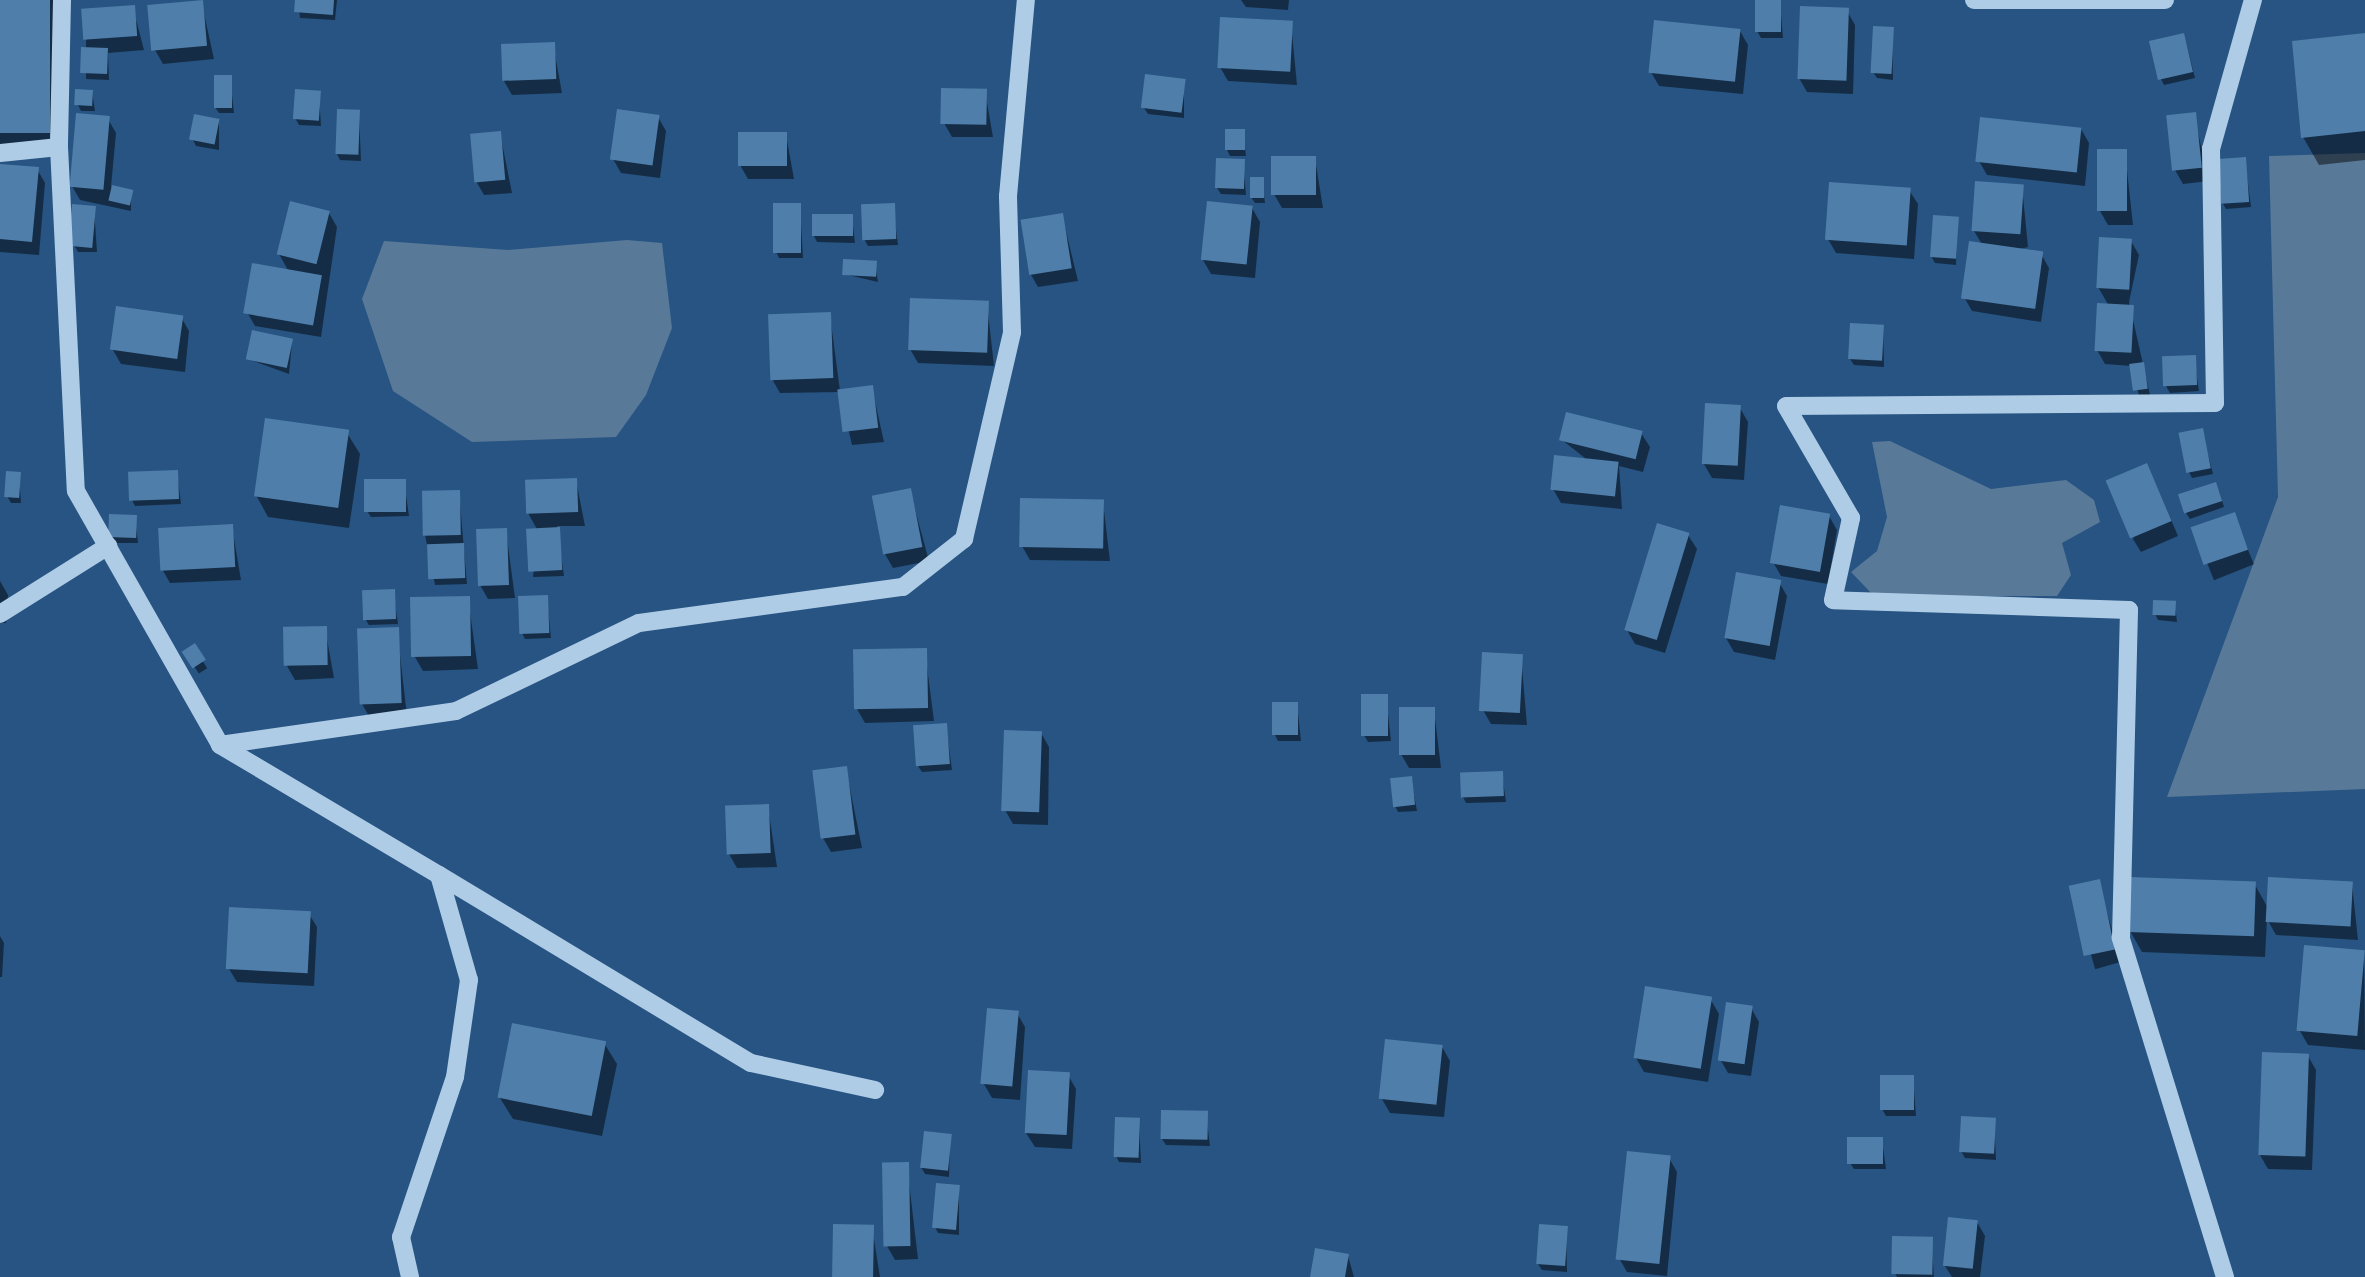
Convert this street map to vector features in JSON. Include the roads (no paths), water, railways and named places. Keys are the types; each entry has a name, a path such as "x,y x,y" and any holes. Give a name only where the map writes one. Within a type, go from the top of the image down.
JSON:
{"street":[{"path":"62,0 59,147 76,491 220,746 652,999 750,1063 875,1090"},
{"path":"220,746 456,712 639,623 903,587 964,540 1012,332 1008,196 1026,0"},
{"path":"1974,0 2165,0"},
{"path":"2224,1277 2121,938 2129,610 1833,600 1851,518 1786,406 2215,402 2211,149 2253,0"},
{"path":"0,153 59,147"},
{"path":"0,614 108,546"},
{"path":"410,1277 401,1237 455,1076 469,980 439,875"}],"water":[{"path":"2365,153 2365,789 2167,797 2278,497 2269,156"},
{"path":"627,240 662,243 672,328 646,395 616,437 472,442 393,391 362,299 384,241 508,250"},
{"path":"1890,441 1991,489 2066,480 2094,500 2100,522 2062,543 2071,575 2057,596 1874,596 1851,572 1877,551 1887,517 1872,442"}]}
